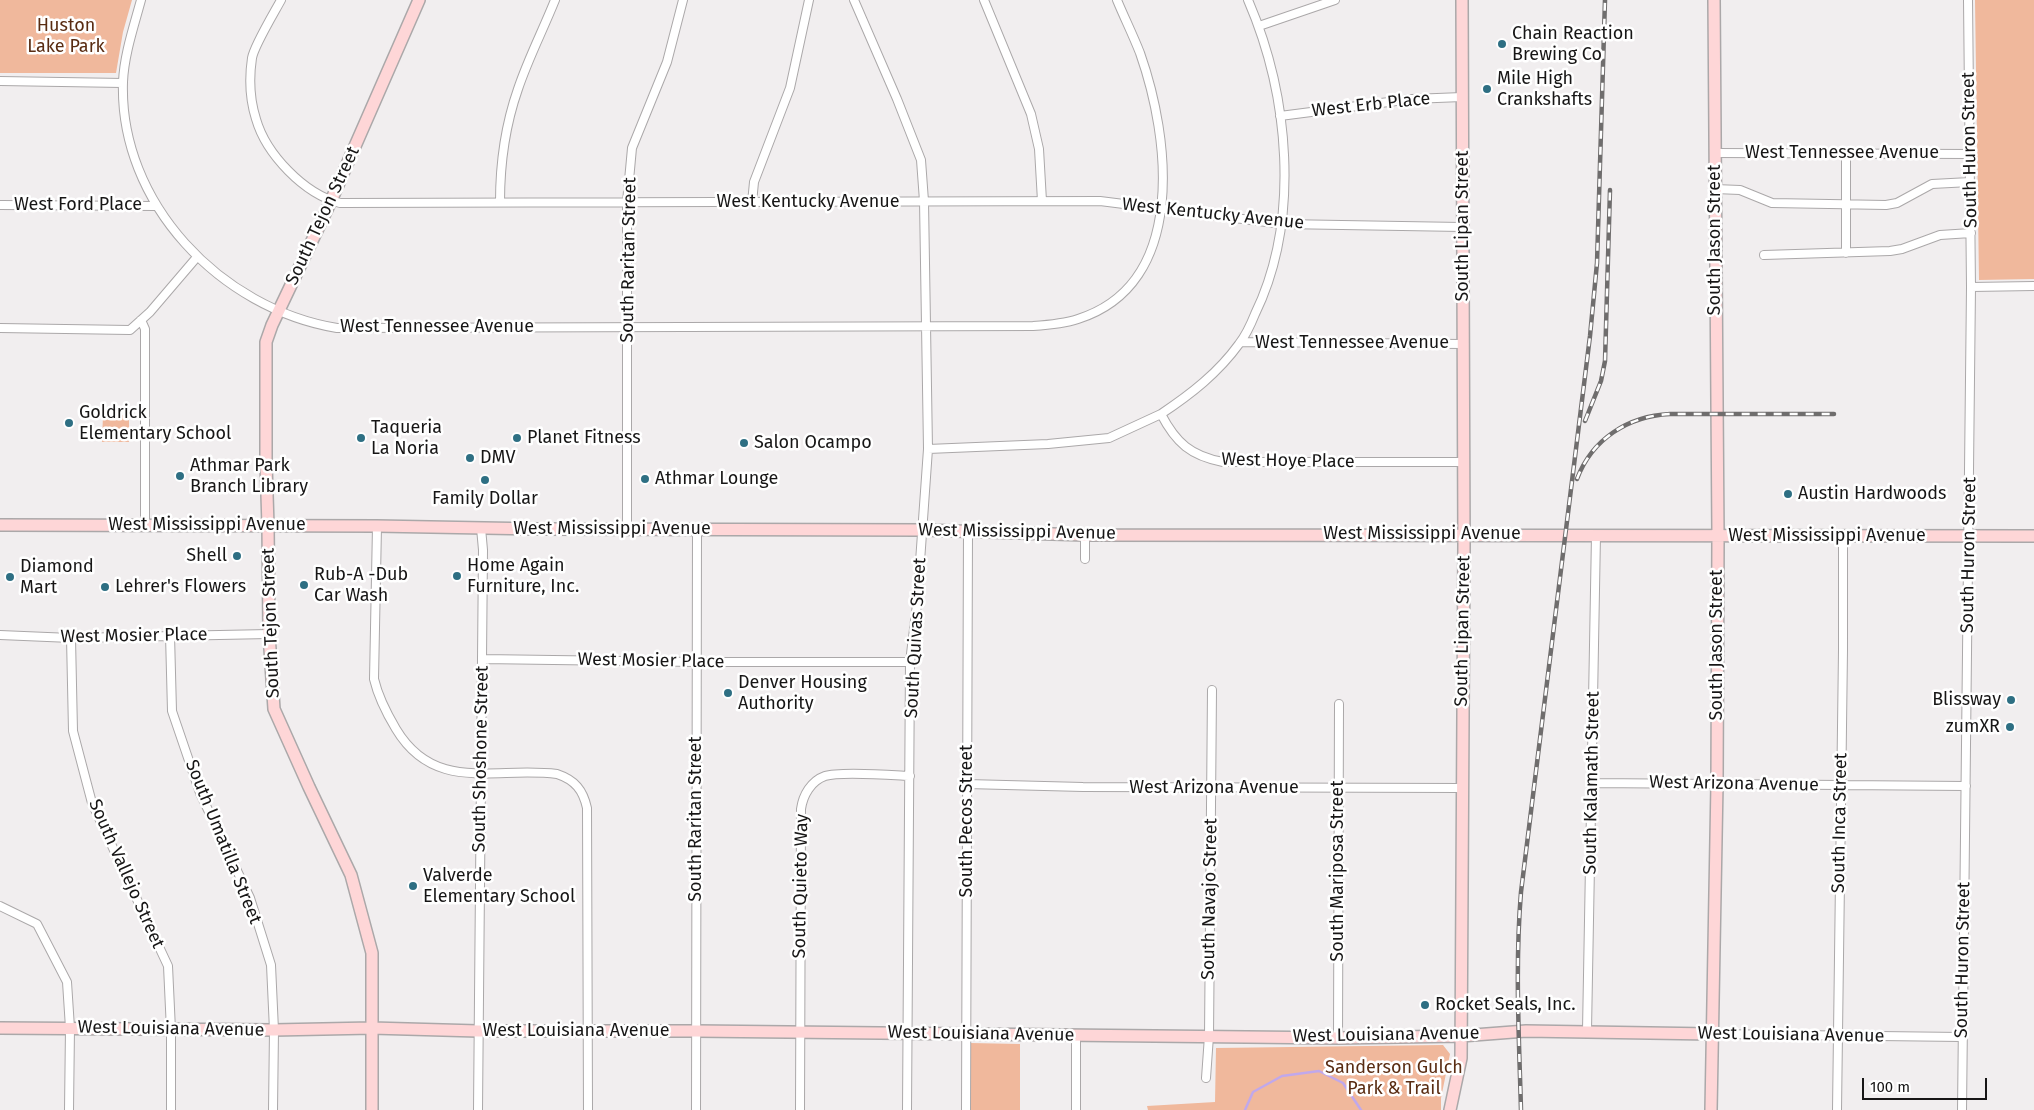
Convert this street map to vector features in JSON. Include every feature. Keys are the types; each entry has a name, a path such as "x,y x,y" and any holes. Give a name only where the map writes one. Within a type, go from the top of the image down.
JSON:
{"street":[{"path":"0,328 130,330 150,312 197,257 184,244 156,206 131,146 126,120 123,83 141,0"},
{"name":"West Kentucky Avenue","path":"281,0 252,56 250,83 256,120 269,146 291,174 331,201 350,204 1100,201 1282,224 1462,227"},
{"name":"South Tejon Street","path":"372,1110 372,953 351,875 274,709 269,634 266,342 279,310 331,201 419,0"},
{"path":"500,202 500,167 510,113 518,88 555,0"},
{"name":"South Raritan Street","path":"627,528 627,202 632,148 667,62 683,0"},
{"path":"752,203 754,182 790,88 809,0"},
{"name":"South Quivas Street","path":"854,0 921,160 924,201 928,449 910,662 907,1110"},
{"path":"984,0 1030,114 1038,149 1042,201"},
{"path":"1117,0 1140,53 1156,114 1163,175 1161,210"},
{"path":"928,449 1048,444 1109,438 1161,414 1192,394 1206,382 1241,342 1261,302 1273,270 1282,224 1285,170 1280,116 1271,66 1259,26 1248,0"},
{"path":"1259,26 1335,0"},
{"name":"South Lipan Street","path":"1450,1110 1461,1058 1464,534 1462,0"},
{"name":"South Jason Street","path":"1711,1110 1717,784 1718,536 1714,0"},
{"name":"South Huron Street","path":"1962,1110 1971,287 1968,0"},
{"path":"0,81 123,83"},
{"name":"West Erb Place","path":"1280,116 1412,99 1462,97"},
{"name":"West Tennessee Avenue","path":"1715,153 1970,154"},
{"path":"1846,153 1846,253"},
{"path":"1715,189 1740,190 1772,203 1886,205 1897,203 1932,184 1970,182"},
{"name":"West Ford Place","path":"0,204 156,206"},
{"name":"West Tennessee Avenue","path":"197,257 220,277 238,289 279,310 306,321 337,328 925,327 1052,324 1079,319 1110,303 1128,287 1147,260 1152,249 1161,210"},
{"path":"1764,255 1890,251 1902,249 1940,235 1971,233"},
{"path":"1971,287 2034,286"},
{"path":"141,320 145,329 145,526"},
{"name":"West Tennessee Avenue","path":"1241,342 1463,344"},
{"name":"West Hoye Place","path":"1161,414 1171,434 1189,450 1211,460 1223,462 1463,462"},
{"name":"West Mississippi Avenue","path":"0,525 922,530 1085,535 2034,536"},
{"path":"377,526 373,667 378,694 400,735 422,760 447,771 557,774 577,785 585,798 587,808 588,1110"},
{"name":"South Shoshone Street","path":"478,1110 483,550 481,528"},
{"name":"South Raritan Street","path":"696,1110 697,529"},
{"name":"South Pecos Street","path":"966,1110 968,531"},
{"path":"1085,535 1085,559"},
{"name":"South Kalamath Street","path":"1587,1030 1596,535"},
{"name":"South Inca Street","path":"1837,1110 1842,536"},
{"name":"West Mosier Place","path":"0,635 71,638 269,634"},
{"name":"South Umatilla Street","path":"170,635 172,711 200,793 250,898 271,965 274,1030 273,1110"},
{"name":"South Vallejo Street","path":"71,638 73,731 92,803 168,966 171,1030 171,1110"},
{"name":"West Mosier Place","path":"482,659 910,662"},
{"name":"South Navajo Street","path":"1206,1078 1209,1036 1212,690"},
{"name":"South Mariposa Street","path":"1338,1038 1339,704"},
{"name":"South Quieto Way","path":"800,1110 799,1032 802,800 816,781 830,775 910,776"},
{"name":"West Arizona Avenue","path":"1592,783 1966,786"},
{"name":"West Arizona Avenue","path":"967,784 1212,788 1462,788"},
{"path":"0,906 37,924 67,982 70,1028 70,1110"},
{"name":"West Louisiana Avenue","path":"0,1028 274,1030 372,1028 478,1031 588,1030 1338,1038 1461,1036 1517,1031 1587,1030 1711,1034 1962,1037"},
{"path":"1076,1035 1076,1110"}],"green space":[{"name":"Huston Lake Park","path":"0,0 132,0 123,32 116,73 0,73"},
{"path":"1975,0 2034,0 2034,279 1979,280"},
{"path":"103,415 129,415 129,442 102,442"},
{"path":"970,1043 1020,1044 1020,1110 970,1110"},
{"name":"Sanderson Gulch Park & Trail","path":"1443,1045 1450,1054 1441,1098 1441,1110 1148,1110 1147,1106 1215,1102 1216,1048"}],"waterway":[{"path":"1245,1110 1253,1092 1282,1076 1319,1071 1343,1083 1361,1110"}],"railway":[{"path":"1521,1110 1518,974 1521,892 1590,336 1597,263 1605,0"},
{"path":"1585,421 1601,381 1605,361 1610,190"},
{"path":"1577,479 1592,452 1602,441 1613,432 1640,419 1670,414 1834,414"}],"place":[{"name":"Chain Reaction Brewing Co","path":"1502,44"},
{"name":"Mile High Crankshafts","path":"1487,89"},
{"name":"Goldrick Elementary School","path":"69,423"},
{"name":"Taqueria La Noria","path":"361,438"},
{"name":"Planet Fitness","path":"517,438"},
{"name":"Salon Ocampo","path":"744,443"},
{"name":"DMV","path":"470,458"},
{"name":"Athmar Park Branch Library","path":"180,476"},
{"name":"Athmar Lounge","path":"645,479"},
{"name":"Family Dollar","path":"485,480"},
{"name":"Austin Hardwoods","path":"1788,494"},
{"name":"Shell","path":"237,556"},
{"name":"Home Again Furniture, Inc.","path":"457,576"},
{"name":"Diamond Mart","path":"10,577"},
{"name":"Rub-A -Dub Car Wash","path":"304,585"},
{"name":"Lehrer's Flowers","path":"105,587"},
{"name":"Denver Housing Authority","path":"728,693"},
{"name":"Blissway","path":"2011,700"},
{"name":"zumXR","path":"2010,727"},
{"name":"Valverde Elementary School","path":"413,886"},
{"name":"Rocket Seals, Inc.","path":"1425,1005"}]}
